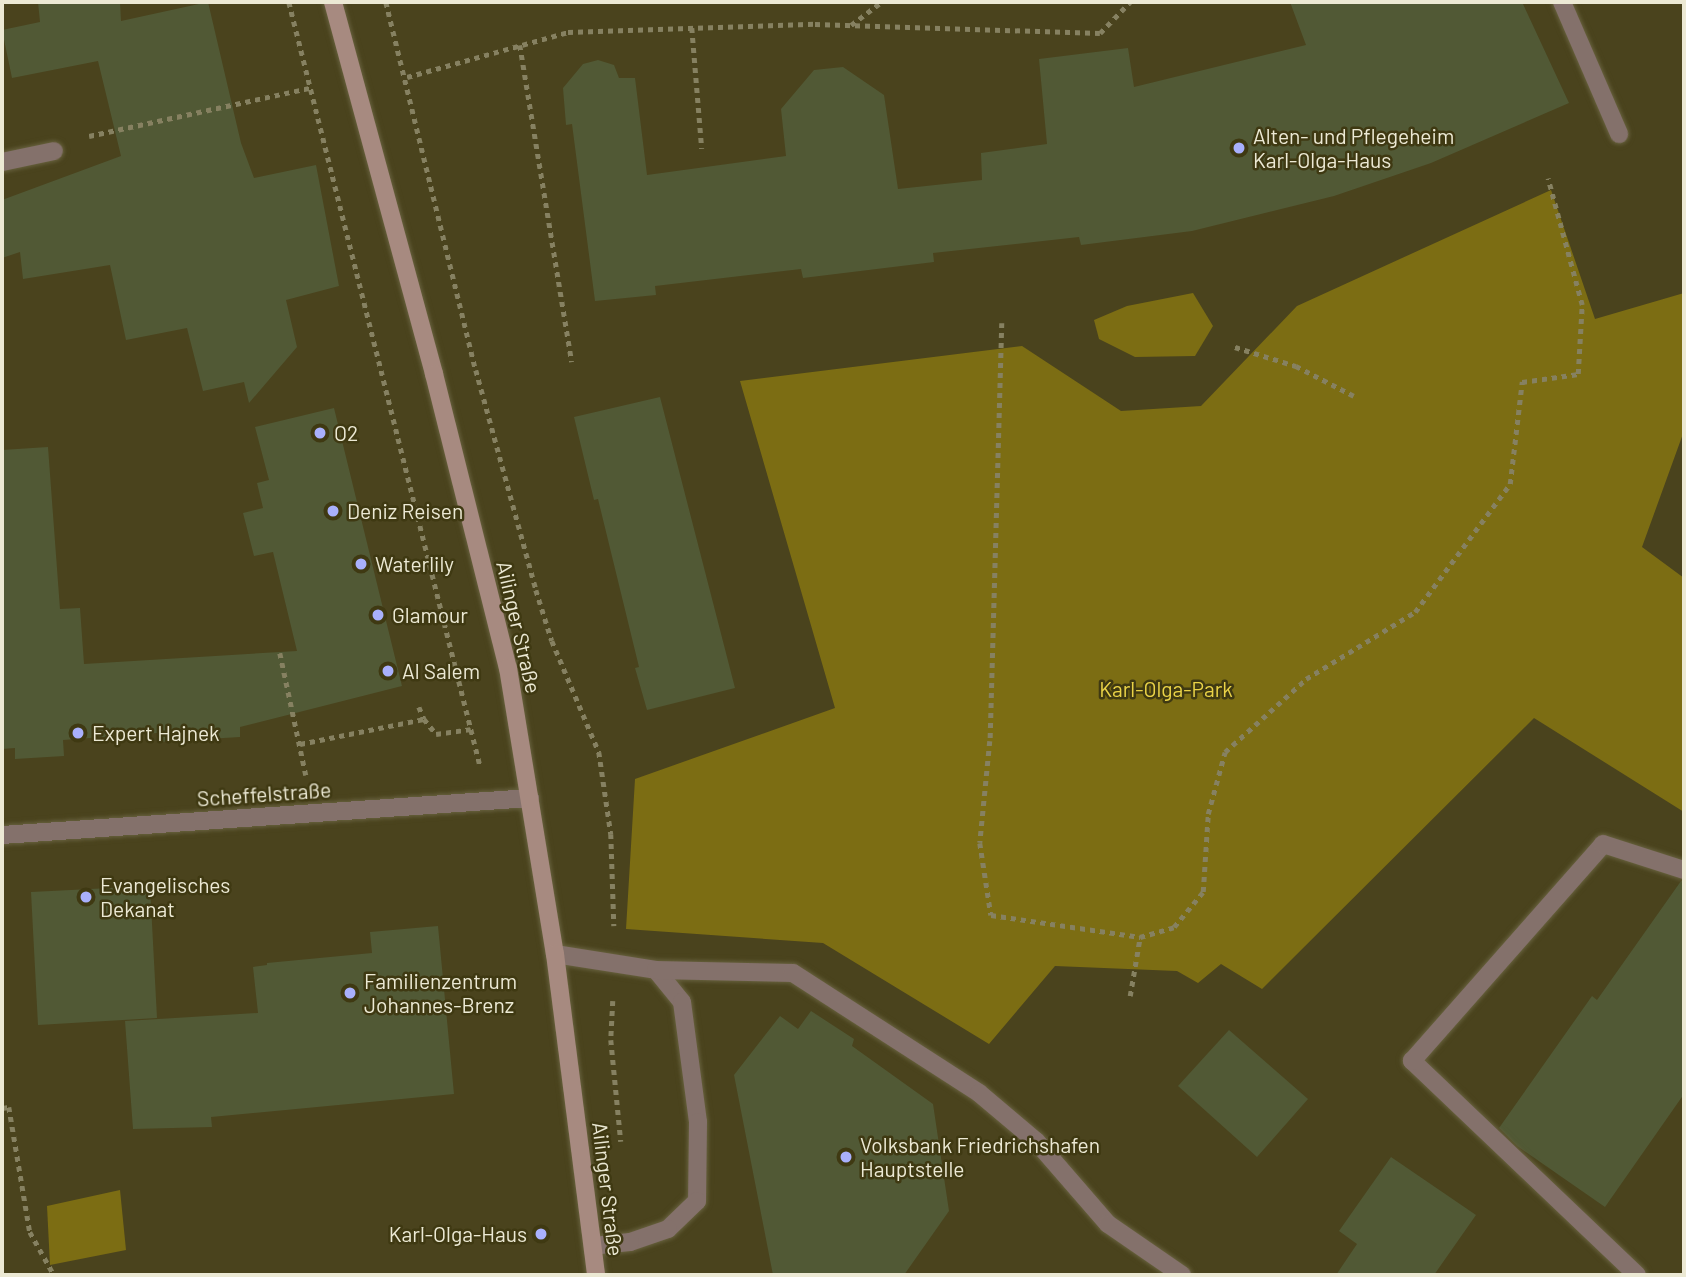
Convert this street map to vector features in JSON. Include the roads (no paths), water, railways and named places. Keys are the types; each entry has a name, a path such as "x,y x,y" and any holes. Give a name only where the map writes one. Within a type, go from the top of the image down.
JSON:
{"main road":[{"name":"Ailinger Straße","path":"333,2 434,374 508,668 555,954 596,1275"}],"street":[{"path":"1562,2 1619,134"},
{"path":"2,162 54,151"},
{"name":"Scheffelstraße","path":"2,835 530,798"},
{"path":"1637,1275 1412,1061 1603,844 1684,870"},
{"path":"555,954 656,970 793,973 979,1093 1036,1141 1108,1224 1182,1275"},
{"path":"593,1246 630,1241 668,1229 697,1201 698,1122 682,1002 656,970"}],"place":[{"name":"Alten- und Pflegeheim Karl-Olga-Haus","path":"1239,148"},
{"name":"O2","path":"320,433"},
{"name":"Deniz Reisen","path":"333,511"},
{"name":"Waterlily","path":"361,564"},
{"name":"Glamour","path":"378,615"},
{"name":"Al Salem","path":"388,671"},
{"name":"Expert Hajnek","path":"78,733"},
{"name":"Evangelisches Dekanat","path":"86,897"},
{"name":"Familienzentrum Johannes-Brenz","path":"350,993"},
{"name":"Volksbank Friedrichshafen Hauptstelle","path":"846,1157"},
{"name":"Karl-Olga-Haus","path":"541,1234"}],"park label":[{"name":"Karl-Olga-Park","path":"1166,689"}]}
